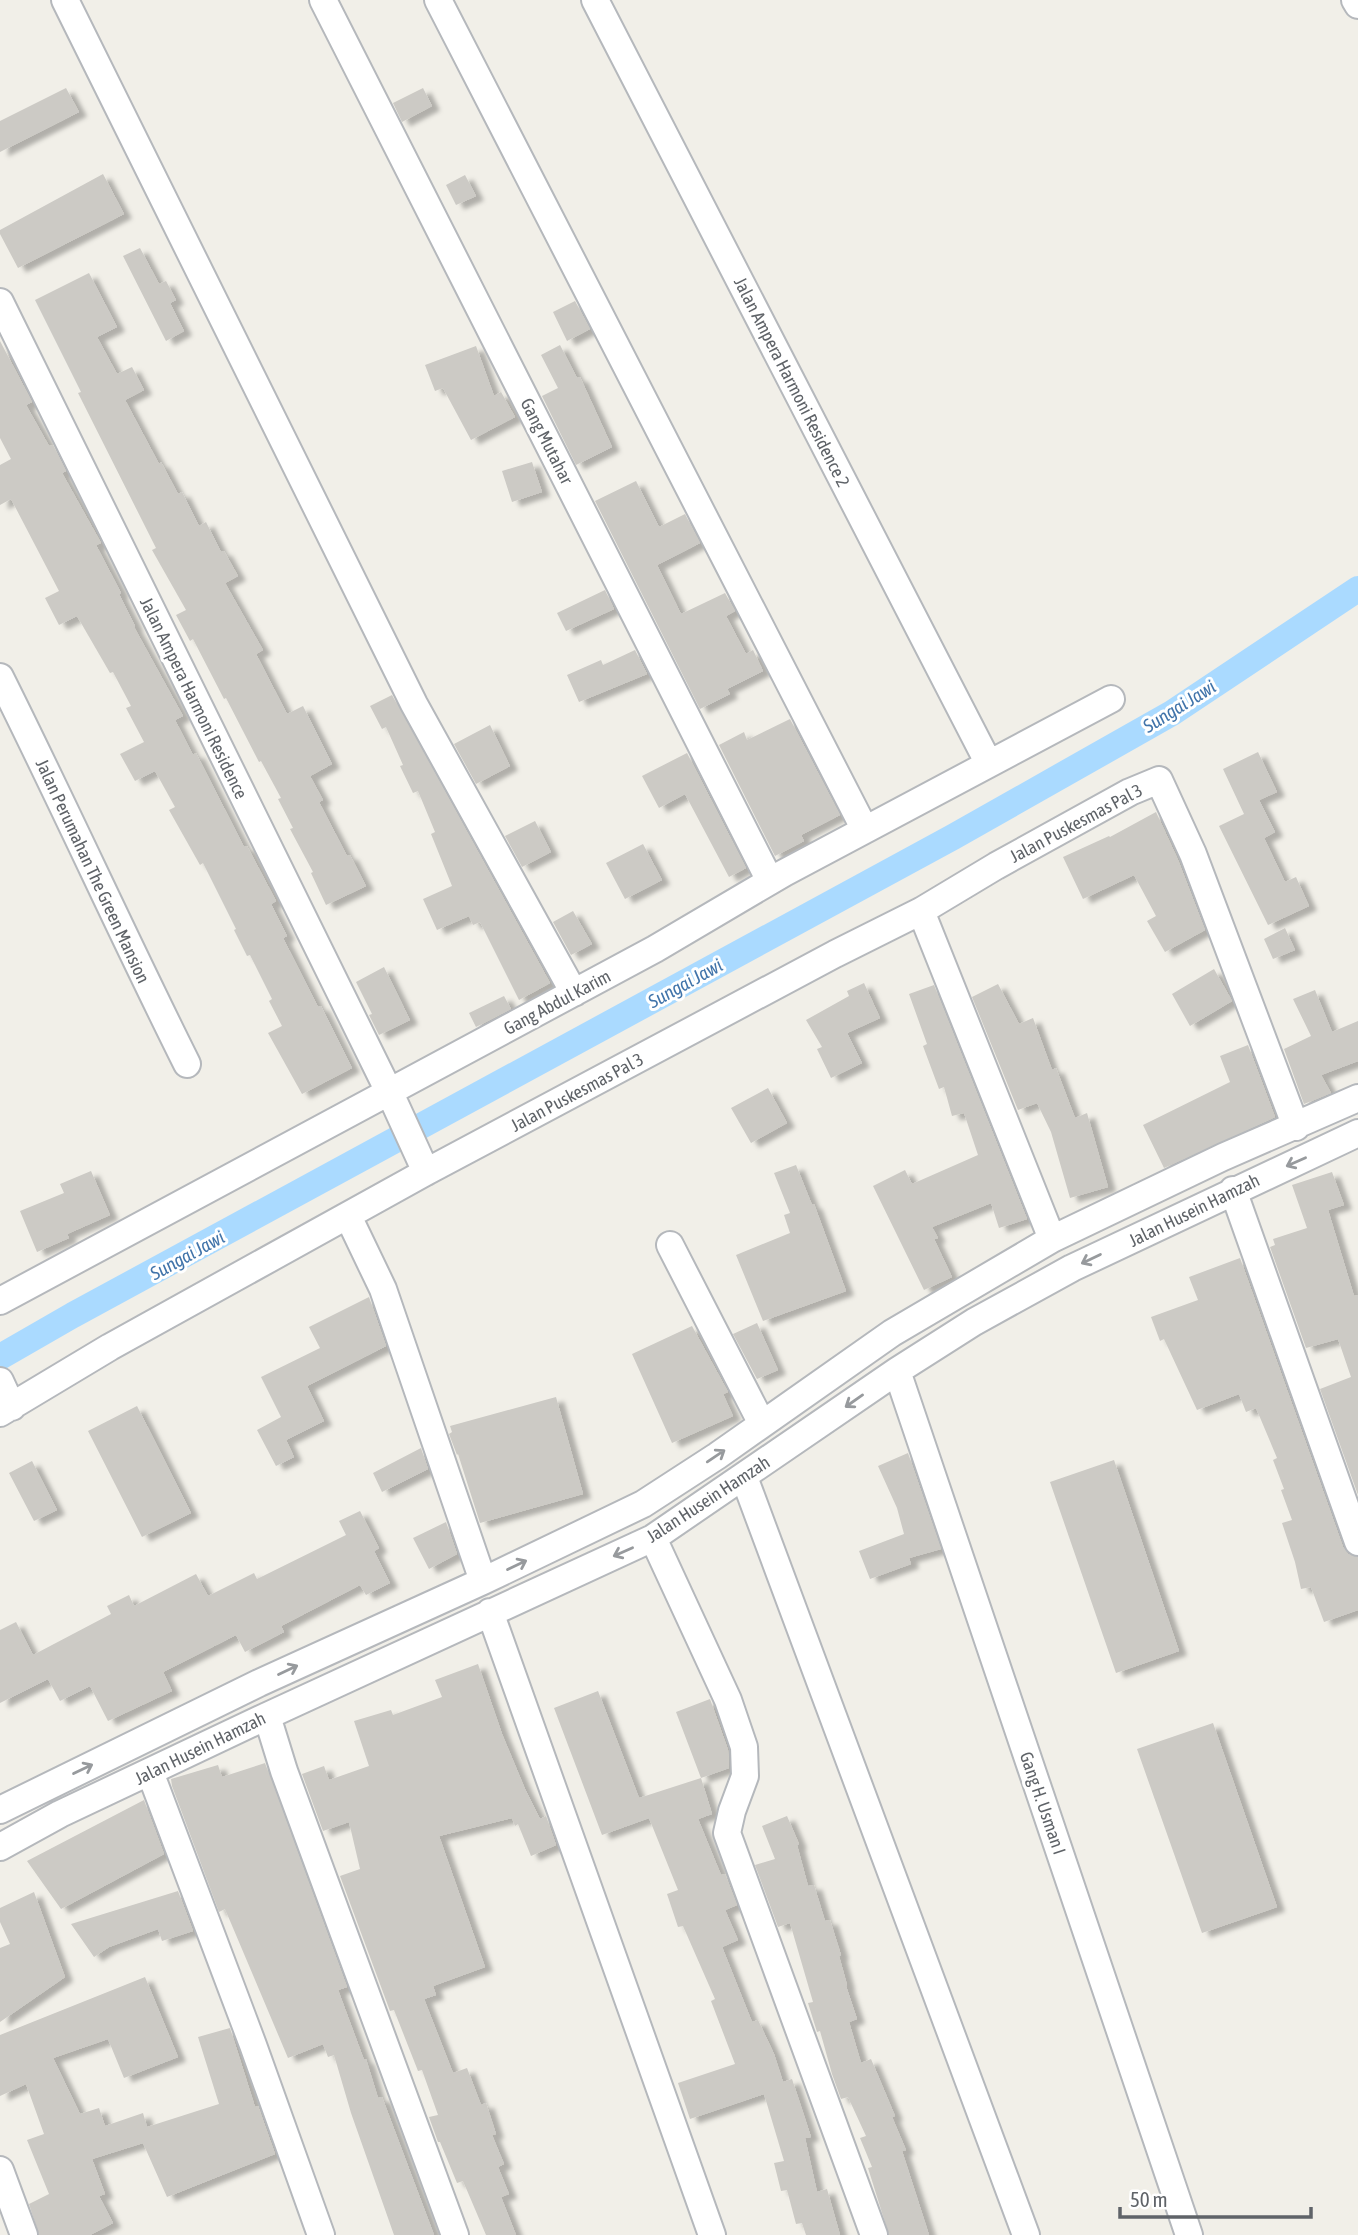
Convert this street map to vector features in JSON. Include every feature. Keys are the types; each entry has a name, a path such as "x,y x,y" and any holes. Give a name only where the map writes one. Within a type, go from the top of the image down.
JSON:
{"street":[{"path":"65,0 414,704 574,993"},
{"name":"Gang Mutahar","path":"323,0 770,881"},
{"path":"438,0 865,830"},
{"name":"Jalan Ampera Harmoni Residence 2","path":"595,0 989,764"},
{"path":"1355,0 1358,5"},
{"name":"Jalan Ampera Harmoni Residence","path":"0,302 423,1164"},
{"name":"Jalan Perumahan The Green Mansion","path":"0,677 187,1064"},
{"name":"Gang Abdul Karim","path":"0,1301 392,1099 770,881 1111,699"},
{"name":"Jalan Puskesmas Pal 3","path":"6,1410 110,1347 348,1216 423,1164 921,911 1130,792 1160,780 1193,854 1296,1127"},
{"path":"921,911 1052,1239"},
{"name":"Jalan Husein Hamzah","path":"0,1810 272,1677 483,1581 643,1504 892,1333 1052,1239 1223,1157 1358,1098"},
{"name":"Jalan Husein Hamzah","path":"0,1847 60,1814 267,1716 653,1538 897,1371 974,1322 1072,1268 1358,1133"},
{"path":"1233,1190 1358,1542"},
{"path":"348,1216 383,1289 483,1581"},
{"path":"670,1245 762,1424"},
{"name":"Gang H. Usman I","path":"897,1371 1189,2235"},
{"path":"0,1382 6,1410"},
{"path":"744,1477 1026,2235"},
{"path":"653,1538 728,1700 744,1747 745,1776 727,1833 874,2235"},
{"path":"490,1612 712,2235"},
{"path":"267,1716 284,1771 455,2235"},
{"path":"150,1772 321,2235"},
{"path":"45,1787 60,1814"},
{"path":"0,2171 24,2235"}],"building":[{"path":"66,88 79,112 0,152 0,121"},
{"path":"423,88 432,106 402,122 393,103"},
{"path":"103,174 124,214 18,268 0,230"},
{"path":"465,175 476,196 456,205 446,185"},
{"path":"140,248 159,284 166,281 176,300 170,303 184,331 166,341 123,256"},
{"path":"89,273 117,327 97,337 117,374 132,367 144,390 125,400 178,494 182,492 199,526 206,522 221,552 224,551 238,576 225,583 263,650 256,654 287,714 303,706 332,764 310,776 323,800 319,802 366,886 326,905 311,873 313,872 290,829 293,828 278,799 281,798 193,639 190,641 176,615 186,610 152,550 156,548 78,393 81,392 35,300"},
{"path":"575,301 590,329 567,341 553,312"},
{"path":"0,341 32,402 26,405 49,446 53,445 66,471 62,473 101,543 96,545 121,593 119,594 134,627 183,716 175,720 193,755 196,753 244,847 247,846 276,901 271,904 287,936 283,938 352,1068 302,1094 268,1033 282,1026 269,1001 272,999 250,955 247,956 203,863 200,865 169,810 175,807 155,771 135,781 120,754 144,742 126,708 131,706 77,616 59,625 45,598 59,591 11,499 0,505 0,465 11,459 0,438"},
{"path":"560,345 577,378 580,377 612,447 576,465 542,396 558,388 541,355"},
{"path":"476,346 494,396 501,392 515,417 471,440 443,388 435,391 425,365"},
{"path":"532,462 542,492 512,502 502,471"},
{"path":"636,481 659,527 685,514 700,543 657,565 681,614 725,593 735,611 726,616 746,654 753,650 763,671 727,689 730,694 700,709 595,501"},
{"path":"605,590 614,609 566,631 557,613"},
{"path":"635,650 647,674 579,702 567,675 601,660 603,665"},
{"path":"392,695 550,983 519,1000 480,922 473,925 469,916 437,930 423,899 452,886 431,834 435,832 418,791 413,793 386,727 382,729 370,706"},
{"path":"790,719 840,815 801,835 804,841 775,856 719,745 744,732 747,740"},
{"path":"490,725 510,766 476,784 454,744"},
{"path":"1258,752 1277,792 1259,800 1275,832 1264,838 1285,882 1296,877 1309,906 1268,925 1219,826 1244,814 1223,769"},
{"path":"687,753 746,868 729,877 685,794 659,808 642,776"},
{"path":"1156,812 1205,930 1165,952 1147,921 1156,916 1134,875 1083,899 1063,857 1110,837"},
{"path":"535,821 551,852 522,867 505,836"},
{"path":"643,844 662,880 625,899 606,863"},
{"path":"573,911 592,944 571,955 553,922"},
{"path":"1285,928 1295,950 1273,959 1264,939"},
{"path":"384,967 410,1020 379,1035 356,982"},
{"path":"1214,969 1232,1001 1190,1026 1172,994"},
{"path":"864,983 880,1018 847,1033 862,1063 831,1078 817,1049 822,1047 806,1020 849,996 847,991"},
{"path":"998,984 1019,1024 1033,1018 1052,1070 1056,1068 1075,1118 1087,1113 1108,1187 1070,1198 1051,1132 1037,1103 1018,1110 972,997"},
{"path":"934,985 1027,1219 999,1228 991,1203 932,1227 938,1238 934,1239 952,1277 924,1290 873,1186 905,1170 912,1184 978,1155 964,1113 952,1116 944,1087 939,1089 923,1046 927,1044 909,994"},
{"path":"1315,990 1332,1032 1358,1021 1358,1061 1321,1075 1331,1093 1304,1104 1284,1049 1311,1036 1293,999"},
{"path":"504,996 511,1009 476,1027 469,1013"},
{"path":"1248,1045 1275,1117 1164,1168 1143,1125 1230,1082 1220,1056"},
{"path":"768,1088 787,1123 751,1143 731,1108"},
{"path":"796,1165 812,1205 814,1204 846,1291 763,1321 736,1255 790,1233 784,1215 790,1213 774,1173"},
{"path":"91,1171 110,1215 67,1234 69,1238 37,1252 20,1211 64,1193 60,1184"},
{"path":"1332,1172 1344,1205 1328,1210 1354,1296 1358,1295 1358,1495 1320,1389 1351,1377 1338,1339 1306,1348 1270,1247 1275,1245 1273,1239 1307,1228 1292,1185"},
{"path":"1240,1258 1343,1547 1348,1554 1358,1557 1358,1610 1324,1622 1311,1587 1301,1589 1282,1523 1292,1520 1273,1460 1277,1458 1256,1408 1246,1412 1239,1394 1197,1410 1164,1339 1160,1341 1151,1317 1198,1300 1189,1277"},
{"path":"369,1297 386,1346 307,1386 324,1421 286,1440 294,1457 276,1466 257,1430 281,1417 261,1377 320,1348 309,1327"},
{"path":"757,1323 778,1370 757,1379 733,1334"},
{"path":"692,1326 728,1392 723,1394 733,1416 672,1443 632,1354"},
{"path":"556,1397 583,1494 480,1523 449,1434 452,1432 450,1426"},
{"path":"137,1406 191,1513 142,1537 88,1431"},
{"path":"421,1448 428,1469 382,1492 373,1473"},
{"path":"908,1453 941,1549 909,1558 911,1564 870,1579 859,1551 904,1534 897,1508 878,1466"},
{"path":"1114,1460 1179,1651 1116,1673 1050,1482"},
{"path":"32,1461 57,1510 34,1521 9,1473"},
{"path":"360,1511 379,1548 374,1551 390,1583 366,1595 360,1585 281,1626 284,1632 245,1652 236,1635 163,1672 172,1691 108,1721 90,1686 60,1701 48,1679 0,1703 0,1630 16,1622 33,1655 111,1614 107,1606 129,1595 134,1606 196,1574 208,1596 254,1573 257,1579 346,1535 339,1521"},
{"path":"446,1522 457,1554 429,1569 413,1538"},
{"path":"478,1664 502,1734 525,1789 540,1819 546,1816 556,1845 531,1856 518,1824 515,1826 512,1818 439,1836 485,1967 433,1986 436,1995 424,1999 453,2073 467,2068 481,2105 486,2103 496,2134 492,2135 504,2164 498,2167 509,2194 501,2197 516,2235 486,2235 463,2181 457,2183 429,2117 438,2115 422,2070 418,2071 394,2010 390,2011 340,1876 360,1869 349,1822 323,1831 302,1774 324,1766 329,1780 369,1766 354,1721 391,1710 393,1715 442,1697 435,1680"},
{"path":"598,1691 639,1798 701,1778 712,1814 698,1819 721,1875 725,1874 737,1905 725,1910 738,1940 722,1947 752,2022 758,2020 774,2054 783,2082 792,2079 811,2137 805,2138 817,2192 827,2189 840,2235 806,2235 802,2223 796,2224 787,2190 781,2191 774,2163 784,2161 764,2094 690,2119 678,2083 735,2064 711,2001 715,1999 683,1926 678,1927 667,1894 678,1890 649,1818 602,1835 554,1708"},
{"path":"710,1699 728,1750 729,1768 701,1778 676,1712"},
{"path":"1213,1723 1277,1907 1202,1933 1137,1749"},
{"path":"265,1763 347,1987 338,1990 364,2060 366,2059 378,2098 382,2097 434,2235 394,2235 351,2113 334,2055 328,2057 323,2044 288,2058 225,1909 219,1912 172,1786 171,1779 218,1765 222,1777"},
{"path":"144,1800 164,1854 61,1909 27,1861"},
{"path":"787,1816 799,1844 797,1845 808,1886 814,1885 825,1921 830,1920 841,1955 839,1956 846,1986 857,2019 849,2022 861,2063 871,2059 895,2116 892,2117 906,2150 902,2151 929,2235 889,2235 868,2168 872,2167 860,2138 866,2136 848,2097 841,2099 820,2031 817,2032 808,2003 813,2002 790,1923 778,1927 755,1865 775,1859 762,1826"},
{"path":"178,1891 193,1931 162,1941 158,1929 109,1947 94,1957 71,1924"},
{"path":"34,1892 65,1977 0,2022 0,1948 10,1944 0,1922 0,1908"},
{"path":"145,1977 178,2057 124,2078 108,2039 53,2058 80,2114 99,2108 105,2126 143,2113 147,2127 219,2104 198,2037 230,2028 255,2107 258,2106 275,2154 167,2197 143,2143 92,2159 105,2194 99,2196 113,2223 90,2235 39,2235 29,2204 49,2194 27,2140 44,2134 26,2084 0,2096 0,2035"}],"waterway":[{"name":"Sungai Jawi","path":"0,1357 953,837 1172,713 1358,589"}]}
